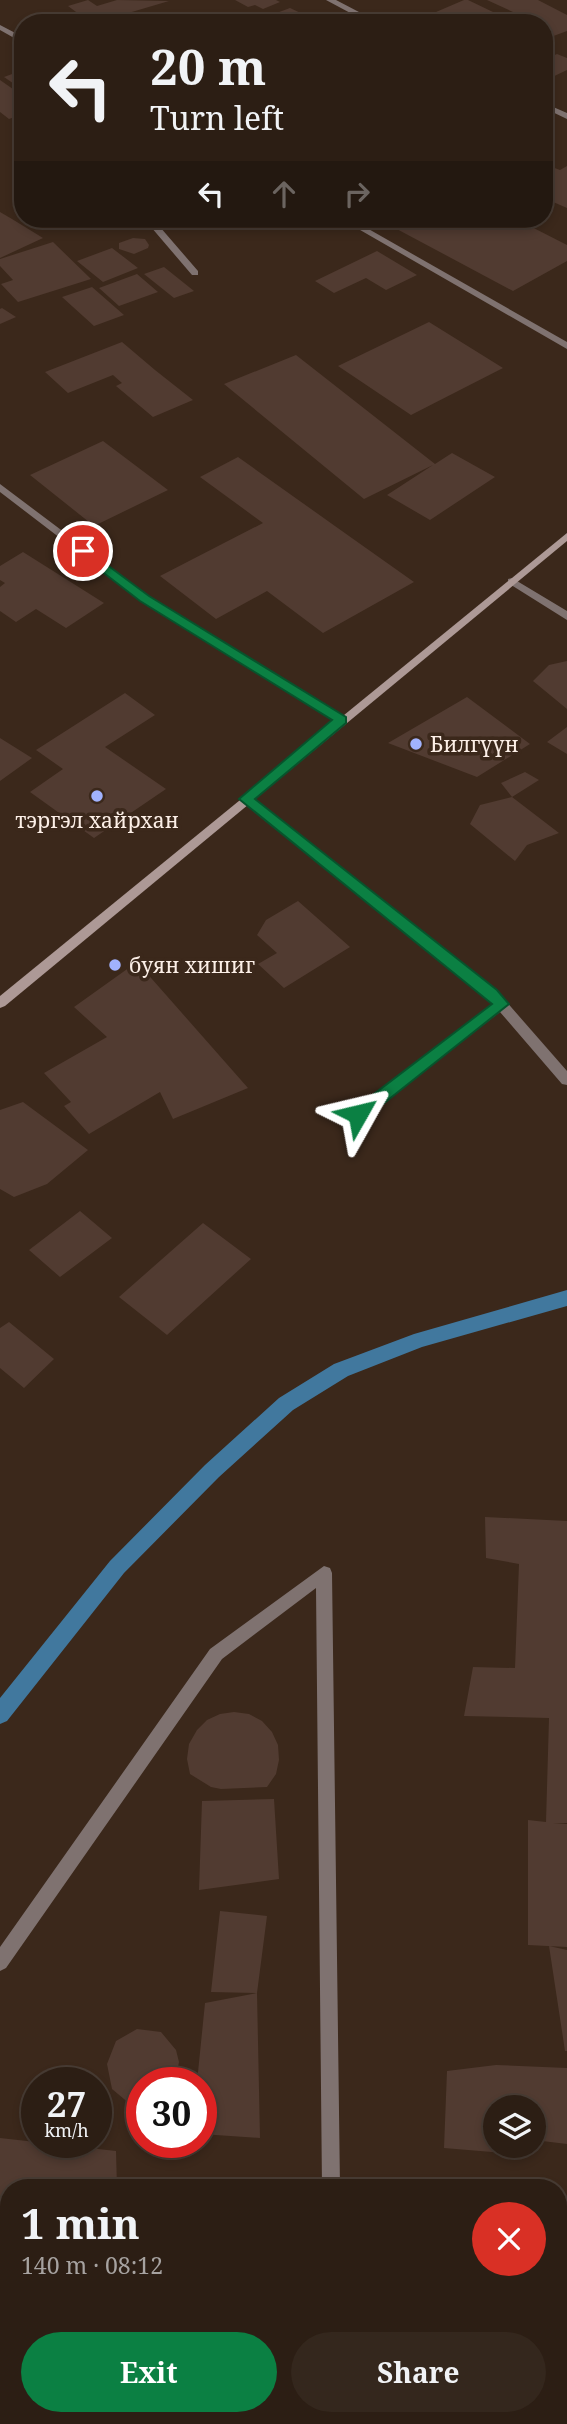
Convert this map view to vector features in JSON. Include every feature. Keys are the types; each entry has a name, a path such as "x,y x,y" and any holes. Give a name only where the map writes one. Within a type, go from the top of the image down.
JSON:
{"main road":[{"path":"0,1003 567,536"}],"street":[{"path":"330,0 358,14"},
{"path":"156,228 195,273"},
{"path":"361,228 567,346"},
{"path":"0,487 145,598 341,720"},
{"path":"512,581 567,616"},
{"path":"246,799 492,994 567,1080"},
{"path":"358,1114 502,1004"},
{"path":"0,1962 216,1654 324,1573 331,2179"}],"building":[{"path":"88,0 97,6 117,0 169,1 125,14 79,14 68,6"},
{"path":"235,0 280,2 263,9 255,5 248,7"},
{"path":"468,0 493,12 440,14 436,12"},
{"path":"487,0 538,0 567,15 567,31 553,36 553,14 517,14"},
{"path":"290,8 303,14 274,14"},
{"path":"557,54 567,58 567,70 553,77 553,56"},
{"path":"14,73 14,84 4,77"},
{"path":"0,80 14,90 14,117 9,119 0,112"},
{"path":"567,166 567,208 553,202 553,167 560,170"},
{"path":"0,212 14,220 14,228 27,228 43,238 0,258"},
{"path":"395,228 534,228 567,245 567,261 513,291"},
{"path":"133,238 145,239 148,248 134,254 119,249 119,243"},
{"path":"53,242 91,279 18,302 1,284 13,280 0,266 0,259"},
{"path":"112,248 138,268 103,282 77,261"},
{"path":"377,251 417,275 386,290 366,278 334,293 315,281"},
{"path":"164,267 194,291 174,298 144,274"},
{"path":"137,274 158,292 119,306 99,288"},
{"path":"92,287 124,315 94,326 62,297"},
{"path":"2,308 16,317 0,324"},
{"path":"429,322 503,368 411,415 338,366"},
{"path":"122,342 193,400 153,417 116,386 122,383 113,375 68,393 45,372"},
{"path":"296,355 435,464 452,453 495,477 430,520 387,495 433,465 364,499 224,384"},
{"path":"103,441 168,490 94,526 30,475"},
{"path":"238,457 414,582 323,633 267,591 216,619 160,576 263,523 200,477"},
{"path":"23,552 104,603 66,628 36,609 16,622 0,611 0,587 5,583 0,580 0,566"},
{"path":"567,661 567,709 533,681 549,665"},
{"path":"125,693 155,715 105,747 166,789 94,838 30,792 63,769 36,750"},
{"path":"467,697 530,744 477,777 388,743"},
{"path":"567,727 567,754 547,742"},
{"path":"0,738 32,758 0,781"},
{"path":"525,772 539,780 512,797 501,783"},
{"path":"512,797 559,833 527,845 515,861 470,824 480,805"},
{"path":"298,901 350,947 284,988 258,964 277,953 257,935 266,920"},
{"path":"137,962 248,1088 173,1119 160,1092 89,1134 64,1106 71,1102 44,1073 107,1037 74,1007"},
{"path":"23,1102 88,1150 47,1184 14,1197 0,1189 0,1110"},
{"path":"80,1211 112,1238 60,1277 29,1250"},
{"path":"203,1223 251,1259 167,1335 119,1297"},
{"path":"9,1322 54,1359 24,1388 0,1368 0,1328"},
{"path":"485,1517 567,1521 567,1823 553,1823 567,1824 567,1947 528,1945 528,1820 546,1822 549,1718 464,1716 473,1667 515,1668 519,1564 486,1558"},
{"path":"234,1712 249,1714 262,1721 272,1732 278,1745 276,1774 267,1787 221,1789 211,1787 190,1774 187,1759 189,1744 197,1730 207,1720"},
{"path":"274,1799 279,1879 199,1890 202,1801"},
{"path":"220,1911 267,1916 257,1993 211,1992"},
{"path":"549,1946 567,1950 567,2051 565,2051"},
{"path":"257,1993 260,2138 217,2135 217,2067 199,2067 205,2003"},
{"path":"137,2029 161,2032 176,2050 178,2067 126,2067 126,2101 112,2089 112,2067 108,2067 107,2064 116,2041"},
{"path":"496,2065 567,2068 567,2144 546,2141 546,2095 483,2095 483,2151 444,2148 447,2071"},
{"path":"0,2138 21,2140 21,2158 112,2158 112,2151 116,2151 117,2179 0,2179"}],"waterway":[{"path":"0,1714 117,1567 212,1471 286,1404 341,1370 420,1340 567,1298"}],"place":[{"name":"Билгүүн","path":"416,744"},
{"name":"тэргэл хайрхан","path":"97,796"},
{"name":"буян хишиг","path":"115,965"}],"route":[{"path":"83,551 145,598 341,720 246,799 502,1004 358,1114"}]}
